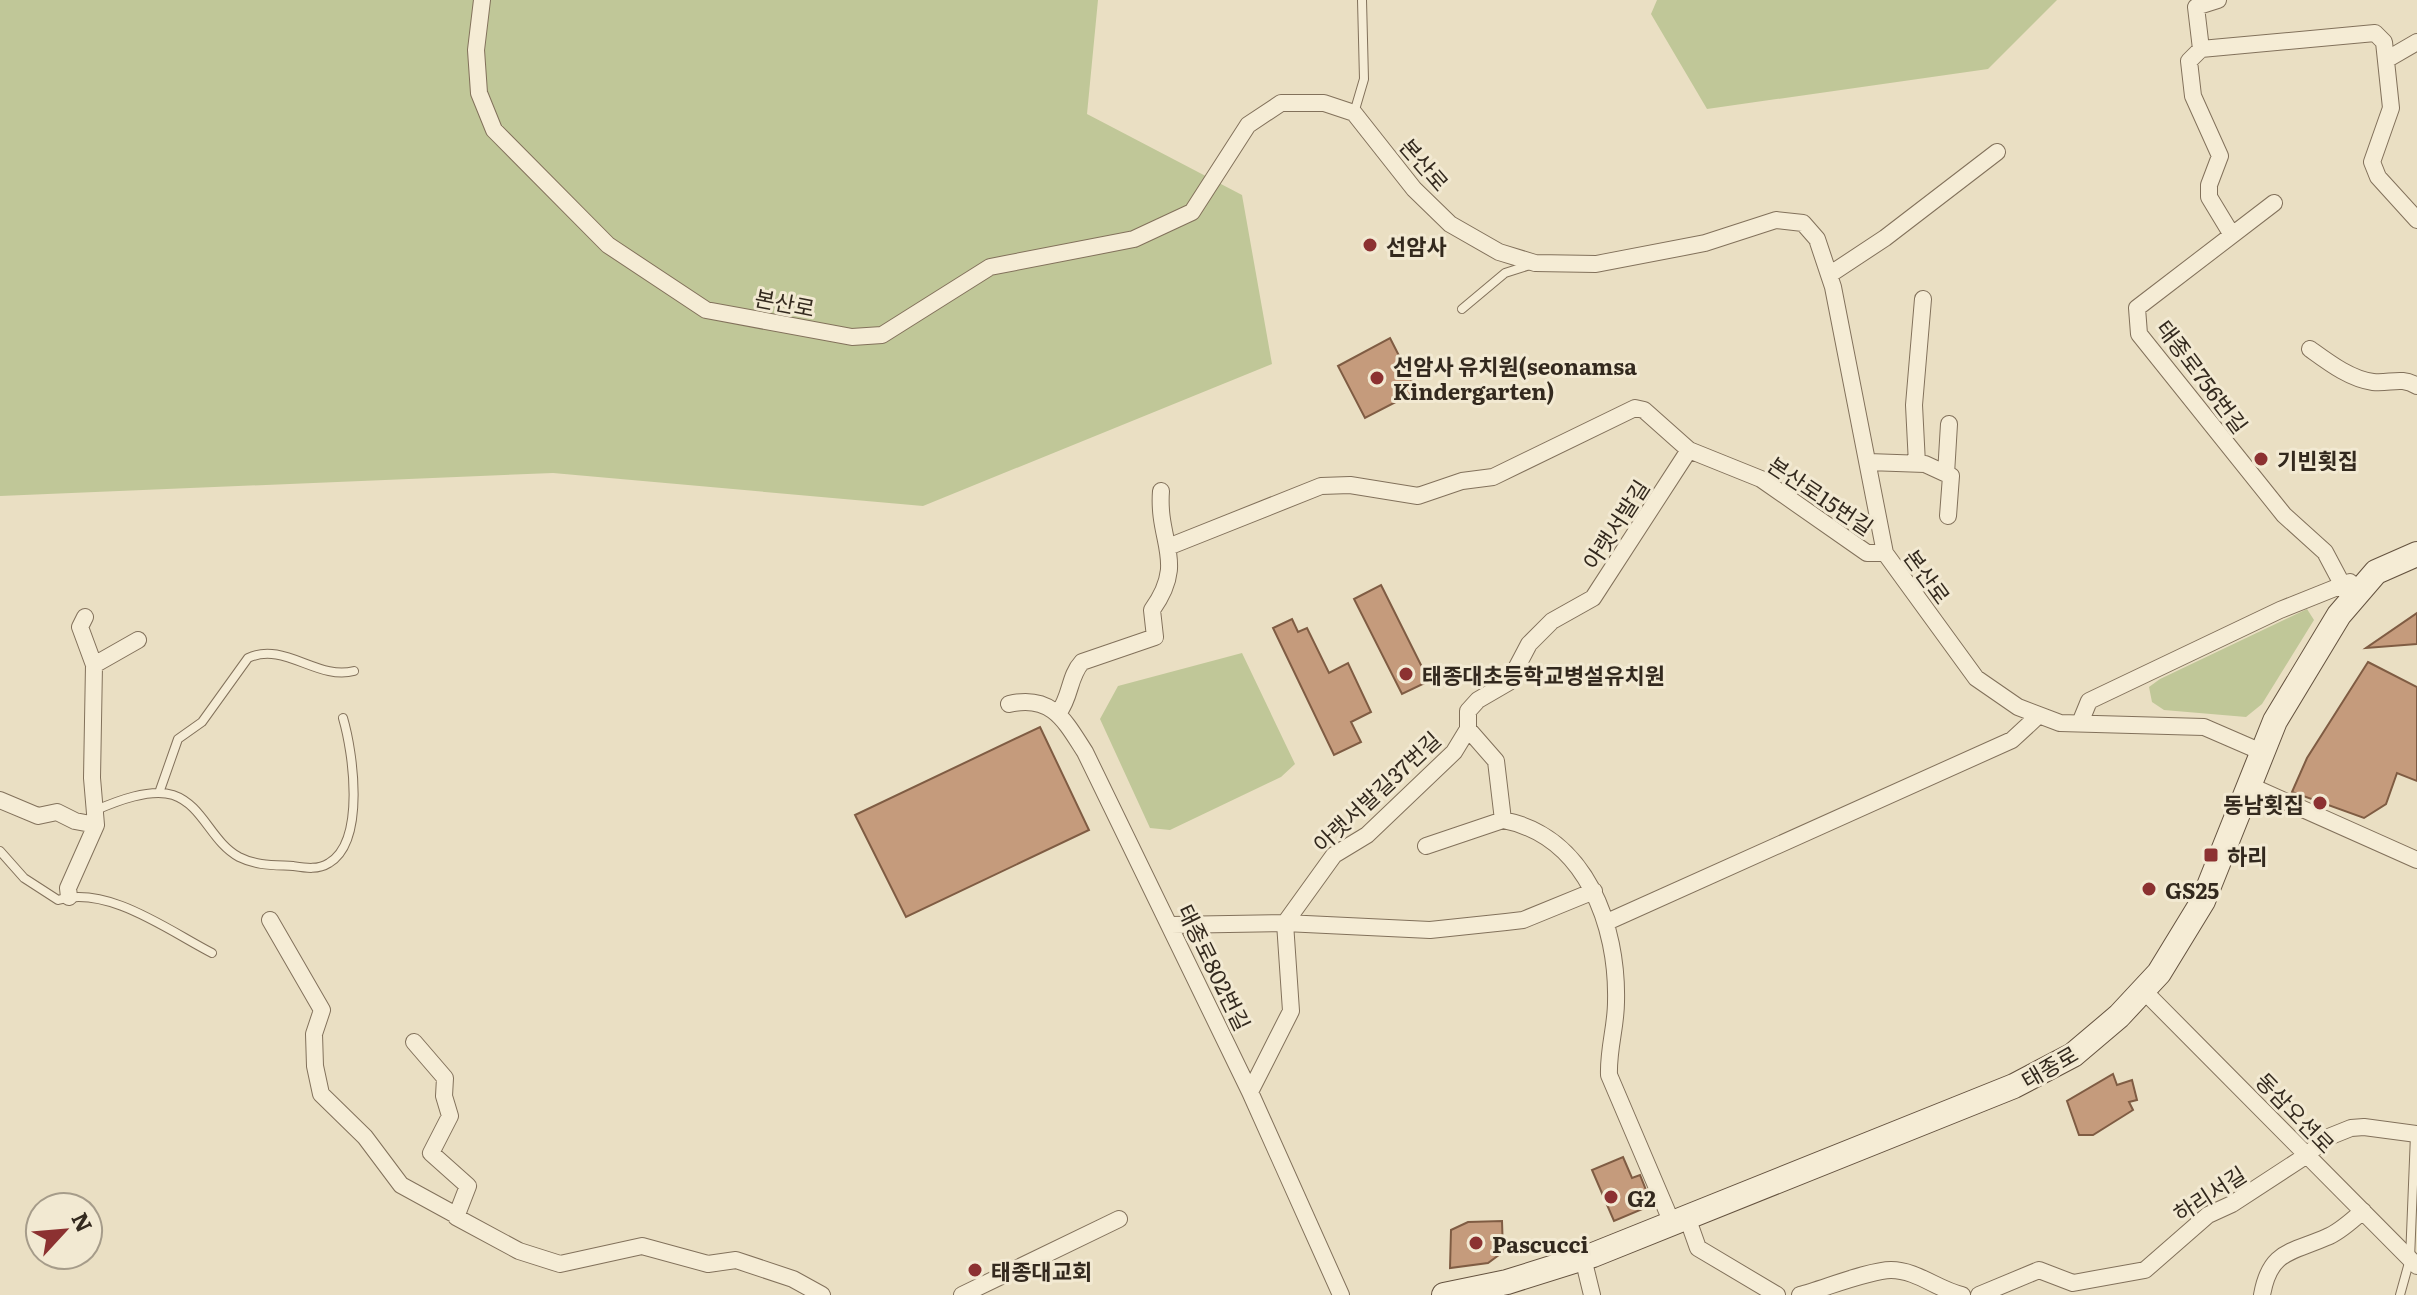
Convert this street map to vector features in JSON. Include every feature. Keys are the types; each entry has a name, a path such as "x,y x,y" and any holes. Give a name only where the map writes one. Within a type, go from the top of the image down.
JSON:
{"main road":[{"name":"태종로","path":"1444,1295 1509,1289 2014,1086 2073,1055 2119,1016 2172,955 2203,901 2275,721 2346,593 2376,572 2417,554"}],"street":[{"name":"본산로","path":"482,0 476,50 479,93 494,130 608,245 706,310 852,337 882,335 990,267 1134,239 1192,212 1248,125 1281,103 1324,103 1354,113 1414,189 1450,224 1499,252 1535,263 1596,264 1705,243 1776,220 1803,223 1817,239 1829,275 1885,553 1976,678 2018,707 2060,723 2204,727 2264,753"},
{"path":"2201,49 2196,7 2218,0"},
{"path":"2232,235 2209,197 2209,185 2220,156 2193,96 2189,61 2201,49 2375,33 2384,42 2391,108 2372,162 2378,177 2417,220"},
{"path":"2386,60 2417,42"},
{"path":"1829,275 1885,238 1997,152"},
{"name":"태종로756번길","path":"2274,203 2137,308 2139,334 2284,515 2325,552 2346,593"},
{"path":"1917,464 1914,405 1923,299"},
{"path":"2310,349 2332,366 2371,382 2400,379 2417,386"},
{"name":"본산로15번길","path":"1168,547 1321,486 1350,485 1418,496 1462,481 1493,477 1635,408 1644,410 1689,450 1761,479 1867,553 1885,553"},
{"path":"1946,474 1949,424"},
{"name":"아랫서발길","path":"1468,711 1478,700 1509,682 1529,644 1552,621 1593,598 1689,450"},
{"path":"1868,462 1917,464 1951,476 1948,516"},
{"path":"1009,704 1025,700 1059,712 1066,703 1074,670 1082,662 1155,637 1152,610 1165,591 1172,568 1159,515 1161,491"},
{"path":"2080,723 2089,701 2280,610 2346,593"},
{"path":"69,897 68,888 96,817 92,778 94,665 80,627 85,617"},
{"path":"94,665 138,640"},
{"name":"아랫서발길37번길","path":"1285,923 1334,855 1367,835 1454,752 1468,729 1468,711"},
{"name":"태종로802번길","path":"1059,712 1085,752 1171,925 1341,1295"},
{"path":"1607,922 2012,740 2039,715"},
{"path":"1468,729 1496,761 1503,820"},
{"path":"2251,786 2417,860"},
{"path":"0,800 38,816 57,812 75,821 96,817"},
{"path":"1426,846 1503,820 1559,847 1586,874 1607,922 1616,1002 1608,1052 1609,1075 1679,1220 1698,1248 1777,1295"},
{"path":"1171,925 1285,923 1430,930 1523,920 1594,891"},
{"path":"270,920 322,1010 314,1034 315,1066 321,1094 365,1137 401,1185 519,1251 560,1264 642,1246 708,1264 736,1260 793,1279 822,1295"},
{"path":"1250,1092 1291,1011 1285,923"},
{"name":"동삼오션로","path":"2143,990 2414,1262"},
{"path":"414,1042 445,1078 444,1096 450,1116 431,1153 468,1186 454,1214"},
{"name":"하리서길","path":"1979,1295 2039,1270 2068,1289 2145,1270 2208,1215 2232,1204 2307,1155 2326,1138 2351,1128 2383,1127 2416,1134"},
{"path":"2262,1295 2265,1278 2282,1254 2331,1236 2363,1211"},
{"path":"965,1294 1119,1219"},
{"path":"1583,1258 1592,1295"},
{"path":"1800,1295 1891,1270 1920,1276 1942,1290 1962,1295"}],"lane":[{"path":"1354,113 1364,79 1362,0"},
{"path":"1462,309 1505,273 1535,263"},
{"path":"159,793 178,739 202,722 248,658 260,653 291,658 339,675 354,671"},
{"path":"96,817 159,793 192,805 223,845 258,865 311,869 329,863 344,849 351,817 353,751 343,718"},
{"path":"0,851 18,872 58,900 69,897 128,910 212,953"},
{"path":"2400,1295 2414,1262 2416,1134"}],"green space":[{"path":"0,0 1098,0 1087,114 1242,195 1272,364 923,506 553,473 0,496"},
{"path":"1657,0 2057,0 1988,69 1707,109 1651,14"},
{"path":"2307,609 2314,620 2262,704 2246,717 2164,710 2152,702 2149,687 2160,679"},
{"path":"1242,653 1295,764 1281,777 1170,830 1150,828 1100,719 1118,686"}],"building":[{"name":"선암사 유치원(seonamsa Kindergarten)","path":"1390,338 1417,391 1365,418 1338,366"},
{"path":"1381,585 1429,681 1402,694 1354,599"},
{"path":"2417,613 2417,644 2366,648"},
{"path":"1292,619 1298,632 1307,628 1329,673 1348,663 1371,712 1351,722 1361,742 1334,755 1273,628"},
{"path":"2368,662 2417,687 2417,781 2397,773 2386,804 2364,818 2292,792 2307,758"},
{"path":"1040,727 1089,830 906,917 855,815"},
{"path":"2113,1074 2117,1085 2132,1080 2137,1100 2129,1102 2133,1110 2093,1135 2079,1135 2067,1101"},
{"path":"1623,1157 1632,1178 1640,1175 1652,1205 1614,1221 1592,1170"},
{"path":"1502,1221 1503,1252 1488,1263 1450,1268 1451,1230 1468,1222"}],"place":[{"name":"선암사","path":"1370,245"},
{"name":"선암사 유치원(seonamsa Kindergarten)","path":"1377,378"},
{"name":"기빈횟집","path":"2261,459"},
{"name":"태종대초등학교병설유치원","path":"1406,674"},
{"name":"동남횟집","path":"2320,803"},
{"name":"하리","path":"2211,855"},
{"name":"GS25","path":"2149,889"},
{"name":"G2","path":"1611,1197"},
{"name":"Pascucci","path":"1476,1243"},
{"name":"태종대교회","path":"975,1270"}]}
